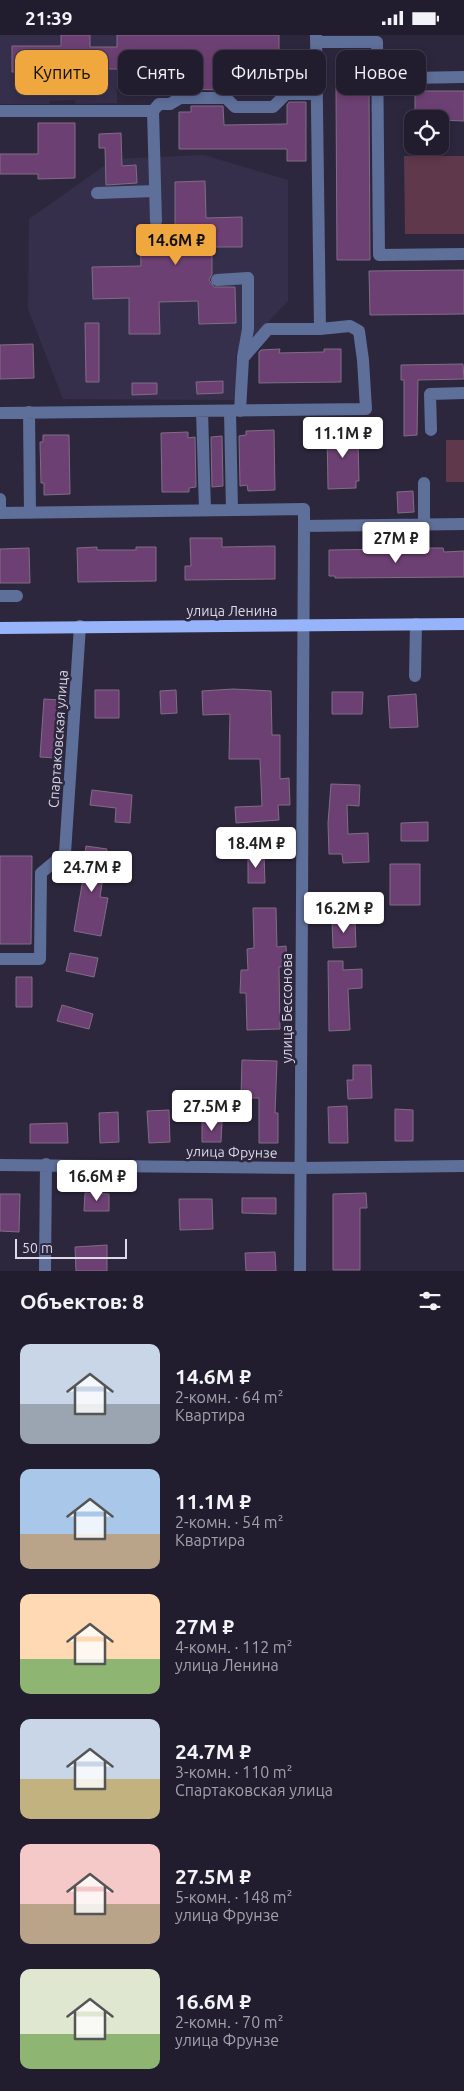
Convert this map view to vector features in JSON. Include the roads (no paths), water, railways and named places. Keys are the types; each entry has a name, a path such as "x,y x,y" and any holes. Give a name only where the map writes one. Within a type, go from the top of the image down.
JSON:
{"main road":[{"name":"улица Ленина","path":"0,628 464,624"}],"street":[{"path":"316,39 377,42 379,255 464,254"},
{"path":"426,78 464,77"},
{"path":"156,221 153,111 159,104 170,104 180,98 226,98 235,107 273,107 285,95"},
{"path":"317,95 320,329"},
{"path":"0,111 153,111"},
{"path":"97,193 155,191"},
{"path":"217,280 248,278 248,329 235,411 232,510"},
{"path":"0,413 366,409 363,360 358,331 350,326 320,329 268,329 243,358"},
{"path":"431,430 430,394 464,393"},
{"path":"202,411 205,510"},
{"path":"29,412 30,513"},
{"path":"424,483 424,525"},
{"path":"0,499 0,513 304,509 304,527 464,524"},
{"name":"улица Бессонова","path":"300,1271 304,527"},
{"path":"0,596 16,595"},
{"path":"415,676 416,624"},
{"name":"Спартаковская улица","path":"0,959 40,959 41,873 65,853 80,626"},
{"path":"44,1271 46,1164"},
{"name":"улица Фрунзе","path":"0,1165 464,1166"}]}
